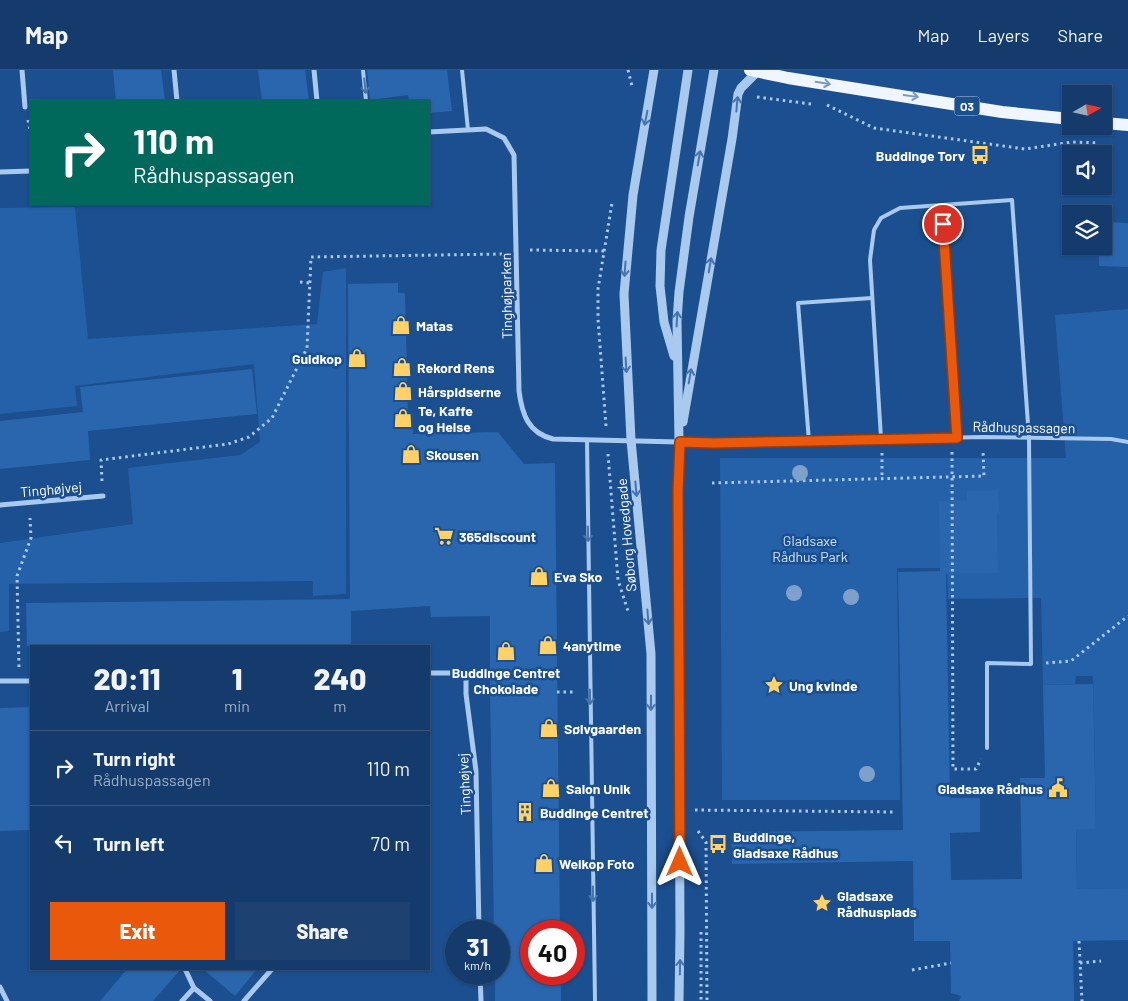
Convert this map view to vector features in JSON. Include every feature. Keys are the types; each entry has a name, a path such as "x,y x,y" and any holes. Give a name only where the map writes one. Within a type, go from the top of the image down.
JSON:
{"main road":[{"name":"O3","path":"754,71 784,74 1002,112 1062,118"},
{"path":"1112,124 1128,125"}],"street":[{"path":"22,70 25,107"},
{"path":"174,70 177,100"},
{"path":"314,70 317,100"},
{"name":"Søborg Hovedgade","path":"652,1001 651,654 632,440 624,316 625,270 637,165 654,70"},
{"path":"677,368 664,322 660,286 660,250 688,70"},
{"path":"679,1001 678,491 680,442 677,321 682,259 714,70"},
{"path":"680,442 738,94 754,71"},
{"name":"Tinghøjparken","path":"430,132 486,129 508,142 514,155 519,391 522,409 528,423 537,434 553,439 680,442"},
{"path":"0,172 30,172"},
{"name":"Tinghøjvej","path":"0,505 103,496"},
{"name":"Tinghøjvej","path":"430,673 466,673 466,694 476,771 480,920"},
{"path":"0,681 30,681"},
{"path":"186,970 194,988 210,1001"},
{"path":"244,1001 271,970"},
{"path":"480,985 481,1001"},
{"path":"0,987 7,1001"},
{"path":"182,1001 194,988"}],"lane":[{"path":"363,70 366,100"},
{"path":"462,70 468,130"},
{"path":"881,438 870,254 874,230 881,218 900,208 1012,200 1029,438 1031,664 987,663 987,748"},
{"path":"942,205 957,438"},
{"path":"809,441 798,303 872,298"},
{"name":"Rådhuspassagen","path":"680,442 713,443 983,437 1112,439 1128,442"},
{"path":"587,440 595,1001"}],"path":[{"path":"757,97 827,106 874,128 1025,149 1072,142 1108,143"},
{"path":"103,496 101,460 228,444 249,437 272,418 307,348 311,257 516,254 532,250 604,251"},
{"path":"300,282 310,284"},
{"path":"712,482 984,476 983,437"},
{"path":"881,438 882,478"},
{"path":"952,438 953,769 976,769 987,748"},
{"path":"607,440 618,580"},
{"path":"20,681 17,576 31,538 29,502"},
{"path":"617,562 623,562"},
{"path":"1031,664 1071,662 1128,616"},
{"path":"680,810 894,812"},
{"path":"680,810 706,842 707,1001"},
{"path":"700,842 706,842"},
{"path":"701,932 701,1001"},
{"path":"1079,941 1082,1001"},
{"path":"1080,963 1101,962"},
{"path":"912,970 951,963"}],"green space":[{"path":"75,207 88,339 317,324 323,272 346,268 346,594 313,596 313,581 9,584 9,631 0,632 0,543 133,524 128,468 240,455 260,442 254,364 75,386 77,406 0,414 0,208"},
{"name":"Gladsaxe Rådhus Park","path":"1128,309 1128,888 1077,889 1076,829 1096,829 1093,676 1076,676 1075,684 1043,685 1041,598 948,599 947,568 897,568 900,800 722,800 720,458 1066,458 1055,315"}],"building":[{"path":"113,70 161,70 165,100 116,100"},
{"path":"258,70 305,70 309,100 262,100"},
{"path":"367,70 447,70 452,111 430,113 430,100 409,100 408,95 370,100"},
{"path":"1112,222 1128,223 1128,267 1099,266 1099,255 1112,255"},
{"path":"398,283 398,293 405,293 408,416 413,416 413,434 498,432 524,464 555,463 560,920 520,920 520,985 561,985 561,1001 495,1001 495,985 510,985 510,920 494,920 490,616 431,617 430,606 351,611 351,645 27,646 26,603 350,599 348,284"},
{"path":"252,369 257,414 88,431 90,460 0,469 0,421 83,412 80,387"},
{"name":"Gladsaxe Rådhus","path":"998,490 998,573 946,574 950,798 980,798 980,832 950,833 951,880 1022,879 1020,778 1045,778 1043,685 1093,684 1096,829 1076,829 1077,889 1128,888 1128,940 1073,941 1074,1001 959,1001 961,996 951,993 950,941 914,941 913,861 732,864 731,832 903,830 898,572 940,571 939,501 967,500 967,491"},
{"path":"30,707 30,830 0,831 0,708"},
{"path":"126,970 180,970 153,1001 100,1001"},
{"path":"204,970 256,970 235,996"}],"place":[{"name":"Buddinge Torv","path":"980,155"},
{"name":"Matas","path":"401,325"},
{"name":"Guldkop","path":"357,358"},
{"name":"Rekord Rens","path":"402,367"},
{"name":"Hårspidserne","path":"403,391"},
{"name":"Te, Kaffe og Helse","path":"403,418"},
{"name":"Skousen","path":"411,454"},
{"name":"365discount","path":"444,536"},
{"name":"Eva Sko","path":"539,576"},
{"name":"4anytime","path":"548,645"},
{"name":"Buddinge Centret Chokolade","path":"506,651"},
{"name":"Ung kvinde","path":"774,685"},
{"name":"Sølvgaarden","path":"549,728"},
{"name":"Salon Unik","path":"551,788"},
{"name":"Gladsaxe Rådhus","path":"1058,788"},
{"name":"Buddinge Centret","path":"525,812"},
{"name":"Buddinge, Gladsaxe Rådhus","path":"718,844"},
{"name":"Weikop Foto","path":"544,863"},
{"name":"Gladsaxe Rådhusplads","path":"822,903"}],"route":[{"path":"680,862 678,491 680,442 957,438 943,224"}]}
